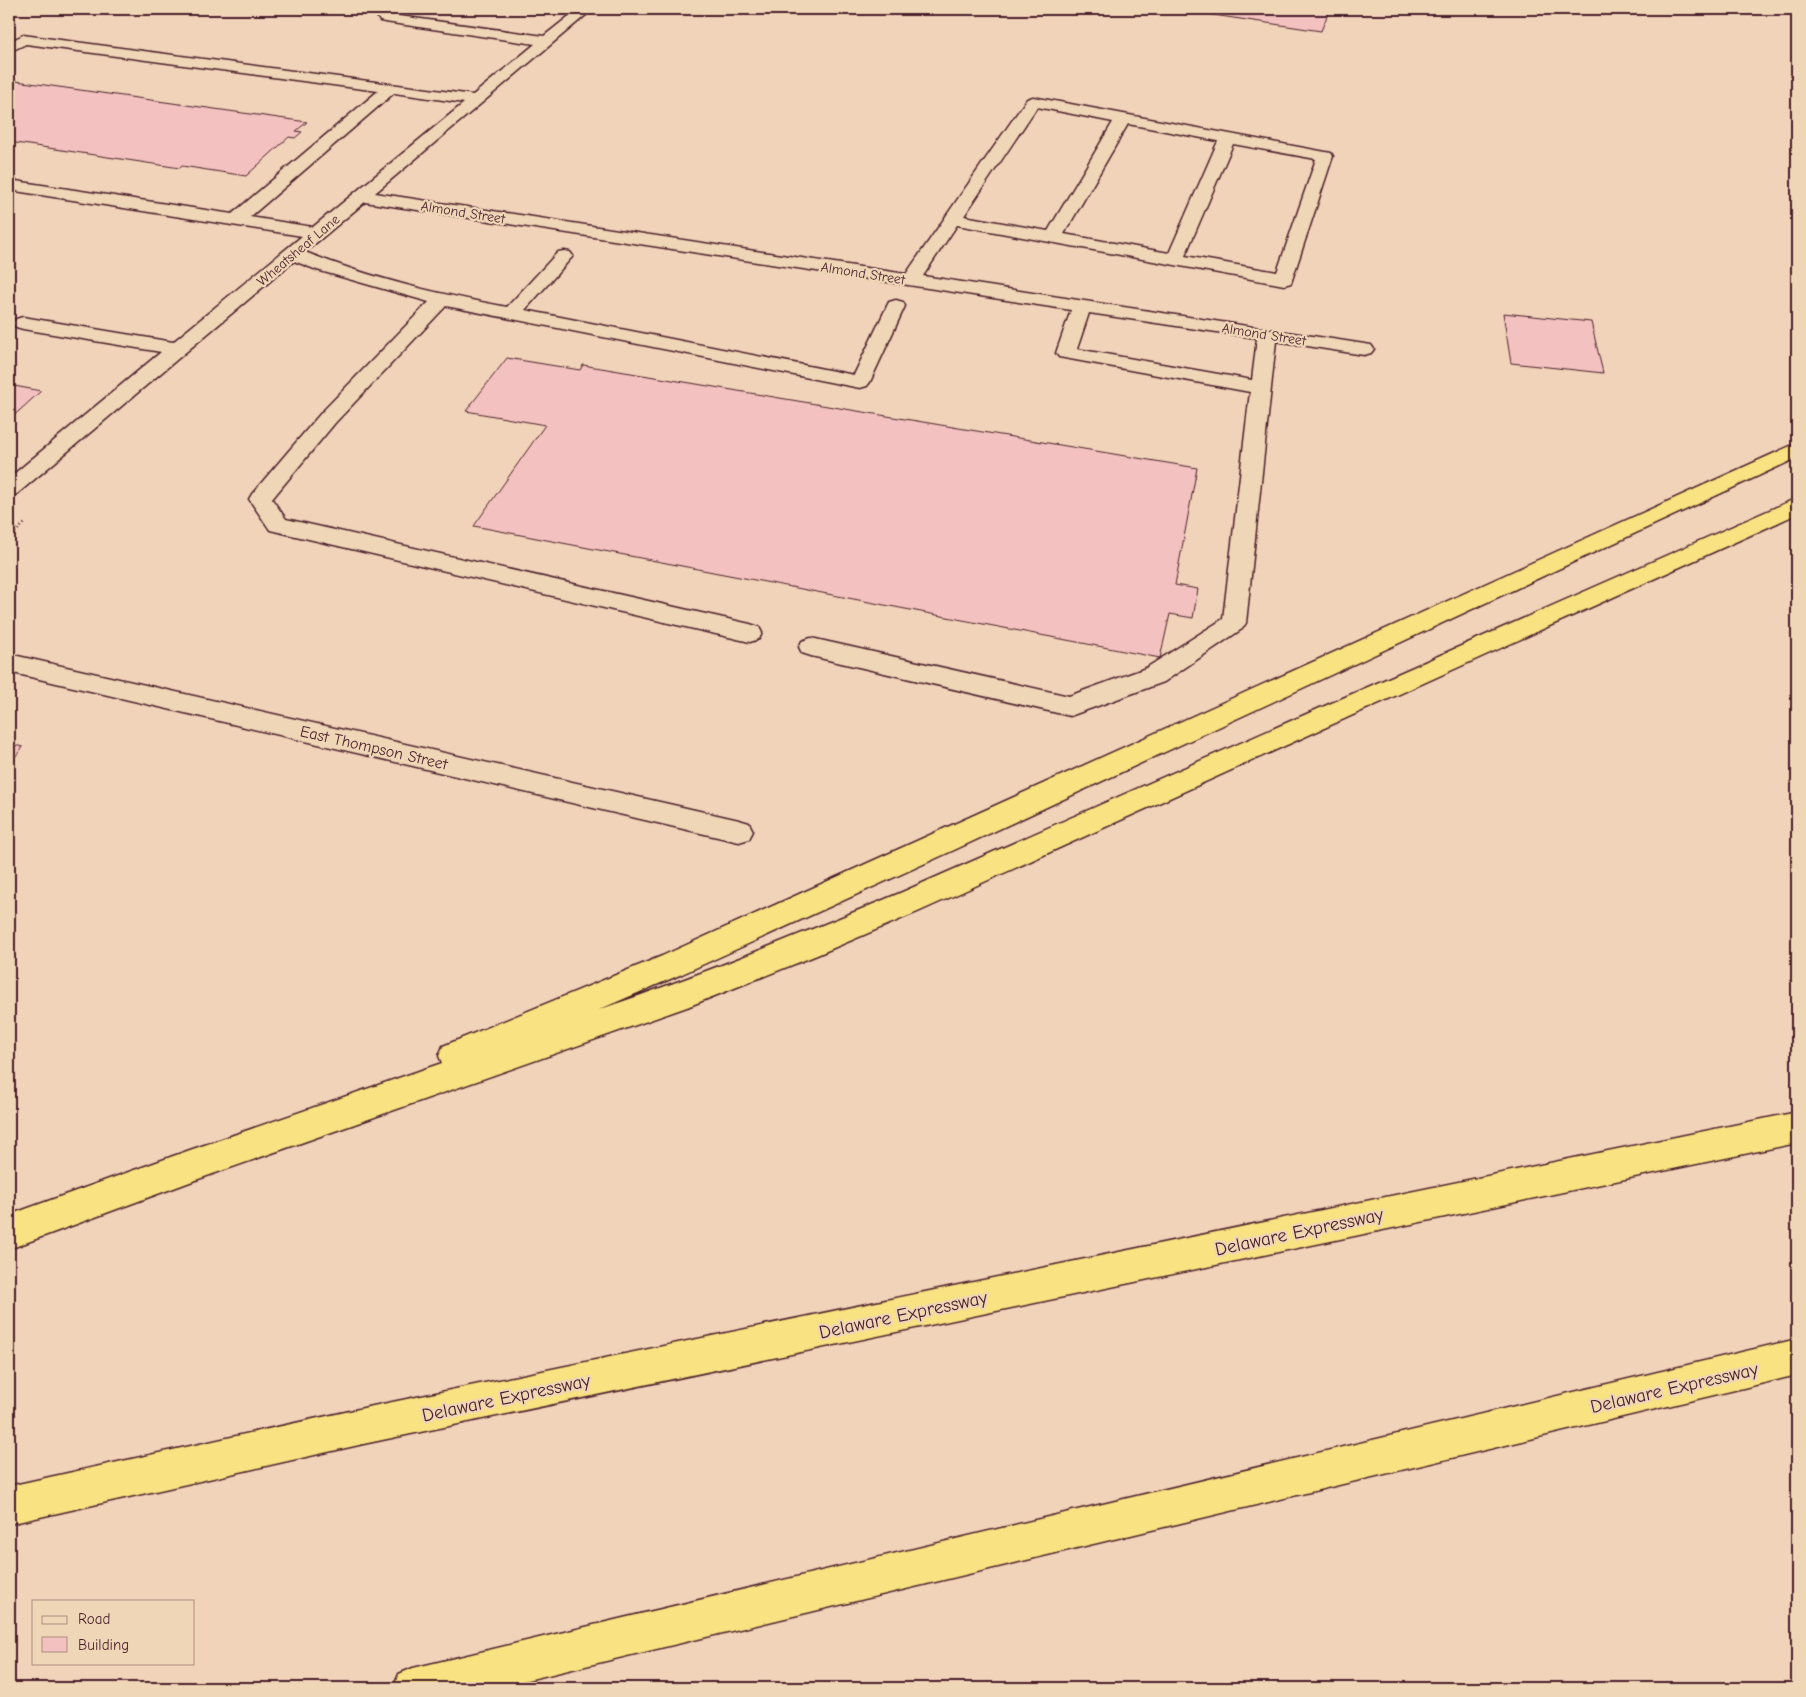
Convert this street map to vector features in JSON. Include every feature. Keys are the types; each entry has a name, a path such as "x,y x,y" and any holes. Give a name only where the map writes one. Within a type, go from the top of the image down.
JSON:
{"highway":[{"path":"190,1166 672,965 988,823 1797,450"},
{"path":"9,1232 190,1166 687,993 806,946 910,902 1797,505"},
{"name":"Delaware Expressway","path":"9,1505 368,1425 1797,1127"},
{"name":"Delaware Expressway","path":"413,1688 544,1655 1797,1357"}],"street":[{"name":"Wheatsheaf Lane","path":"9,489 586,9"},
{"path":"385,18 548,41"},
{"path":"9,48 22,39 478,100"},
{"path":"236,220 391,88"},
{"path":"911,280 1033,102 1325,156 1284,279 953,219"},
{"path":"1053,237 1123,119"},
{"path":"1175,259 1228,138"},
{"path":"9,185 319,233"},
{"name":"Almond Street","path":"362,196 1364,349"},
{"path":"293,254 324,266 442,300 860,382 896,306"},
{"path":"511,314 564,256"},
{"path":"442,300 328,418 260,499 278,525 750,633"},
{"path":"1082,306 1066,353 1260,388"},
{"path":"23,323 178,349"},
{"path":"811,647 1070,706 1155,675 1234,623 1266,334"},
{"name":"East Thompson Street","path":"9,663 739,831"}],"building":[{"path":"1173,9 1342,9 1340,13 1329,11 1321,31"},
{"path":"9,80 307,122 296,131 302,132 295,138 289,137 246,176 182,166 180,168 9,142"},
{"path":"1503,313 1591,322 1603,373 1511,363"},
{"path":"507,358 580,370 583,365 1197,468 1175,585 1198,589 1193,618 1170,614 1160,658 474,526 545,425 466,411"},
{"path":"9,385 41,391 9,420"},
{"path":"9,744 23,747 11,762 9,761"}]}
